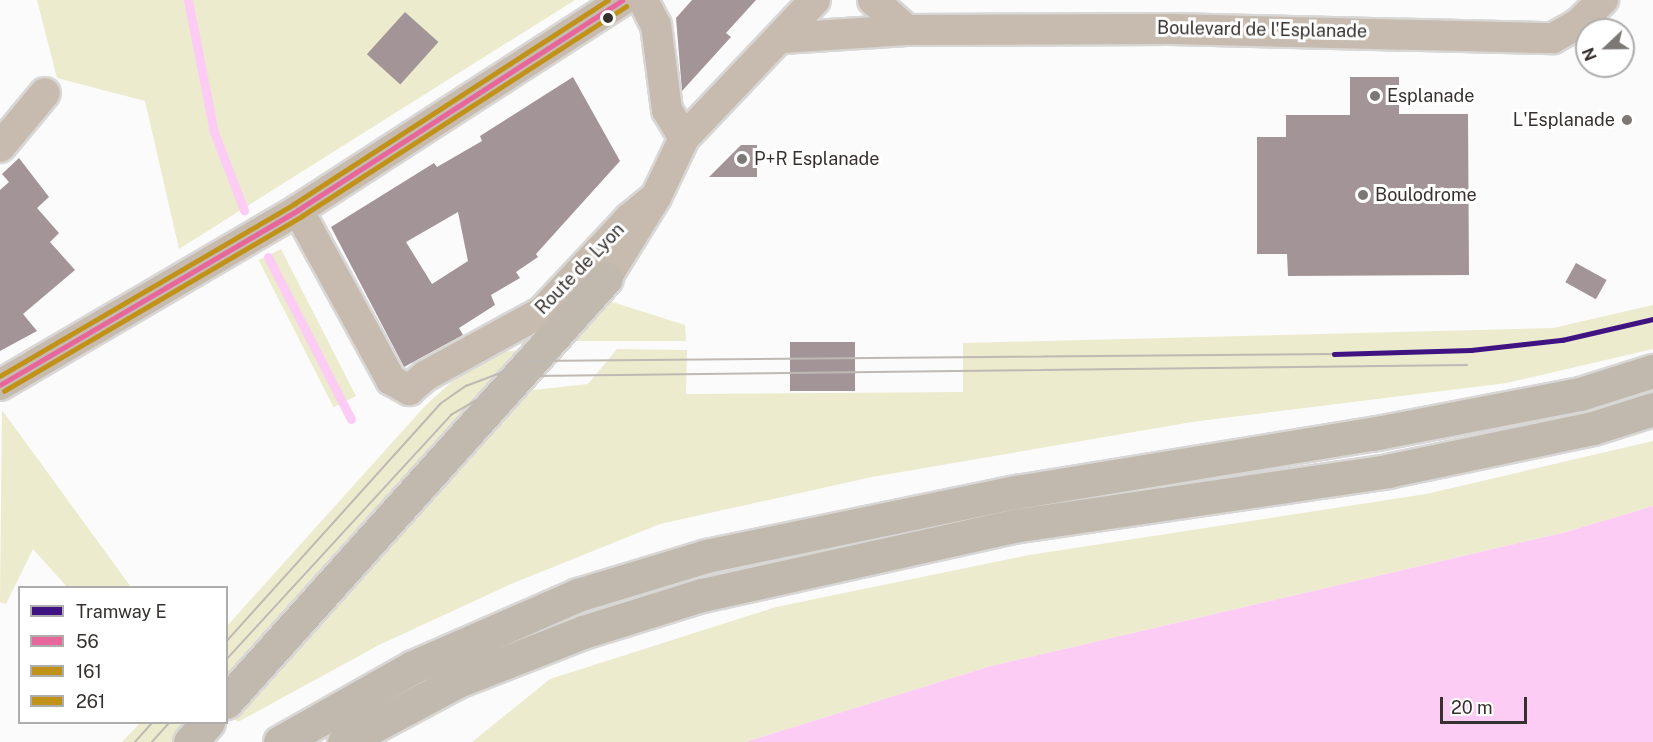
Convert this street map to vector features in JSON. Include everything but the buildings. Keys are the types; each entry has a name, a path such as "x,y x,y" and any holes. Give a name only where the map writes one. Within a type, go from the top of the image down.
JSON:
{"highway":[{"path":"228,700 606,278"},
{"path":"280,742 413,667 578,595 706,556 1016,492 1372,434 1580,394 1653,371"},
{"path":"344,742 458,681 583,632 702,595 1019,525 1387,471 1593,428 1653,409"},
{"path":"190,742 207,724"}],"street":[{"path":"0,385 113,322 202,263 298,210 622,0"},
{"path":"643,0 656,25 668,111 684,138"},
{"name":"Route de Lyon","path":"606,278 656,197 684,138 783,38 815,0"},
{"path":"873,0 907,30"},
{"name":"Boulevard de l'Esplanade","path":"783,38 907,30 1306,30 1553,38 1578,24 1603,0"},
{"path":"0,147 45,93"},
{"name":"Route de Lyon","path":"298,210 391,380 409,390 425,376 542,312 630,218 656,197"}],"green space":[{"path":"37,0 575,0 179,249 145,101 57,78"},
{"path":"281,249 356,396 334,407 259,260"},
{"path":"606,300 685,325 686,341 571,341"},
{"path":"1653,305 1653,349 1507,383 1192,422 872,477 660,524 511,584 379,645 238,722 228,713 516,392 588,384 617,349 687,350 686,394 963,392 963,343 1553,328"},
{"path":"530,349 228,681 228,625 425,406 470,365 495,353"},
{"path":"2,410 130,586 66,586 33,549 6,604 0,602"},
{"path":"1653,441 1653,506 1566,532 991,666 745,742 472,742 550,679 776,607 1029,555 1426,494"},
{"path":"139,724 189,724 172,742 122,742"}],"shaded area":[{"path":"1653,506 1653,742 745,742 991,666 1566,532"}],"waterway":[{"path":"188,0 214,132 244,210"},
{"path":"268,257 351,419"}],"tram line":[{"name":"E","path":"1334,354 1471,350 1562,340 1653,319"},
{"path":"228,640 440,404 466,386 532,361 1334,354"},
{"path":"228,658 451,415 506,383 534,376 1467,365"},
{"path":"135,742 151,724"},
{"path":"152,742 168,724"}],"transit line":[{"name":"261","path":"0,376 294,204 608,0"},
{"name":"56","path":"0,385 298,210 622,0"},
{"name":"161","path":"4,391 302,216 626,6"}],"place":[{"name":"Esplanade","path":"1375,96"},
{"name":"L'Esplanade","path":"1627,120"},
{"name":"P+R Esplanade","path":"742,159"},
{"name":"Boulodrome","path":"1363,195"}]}
